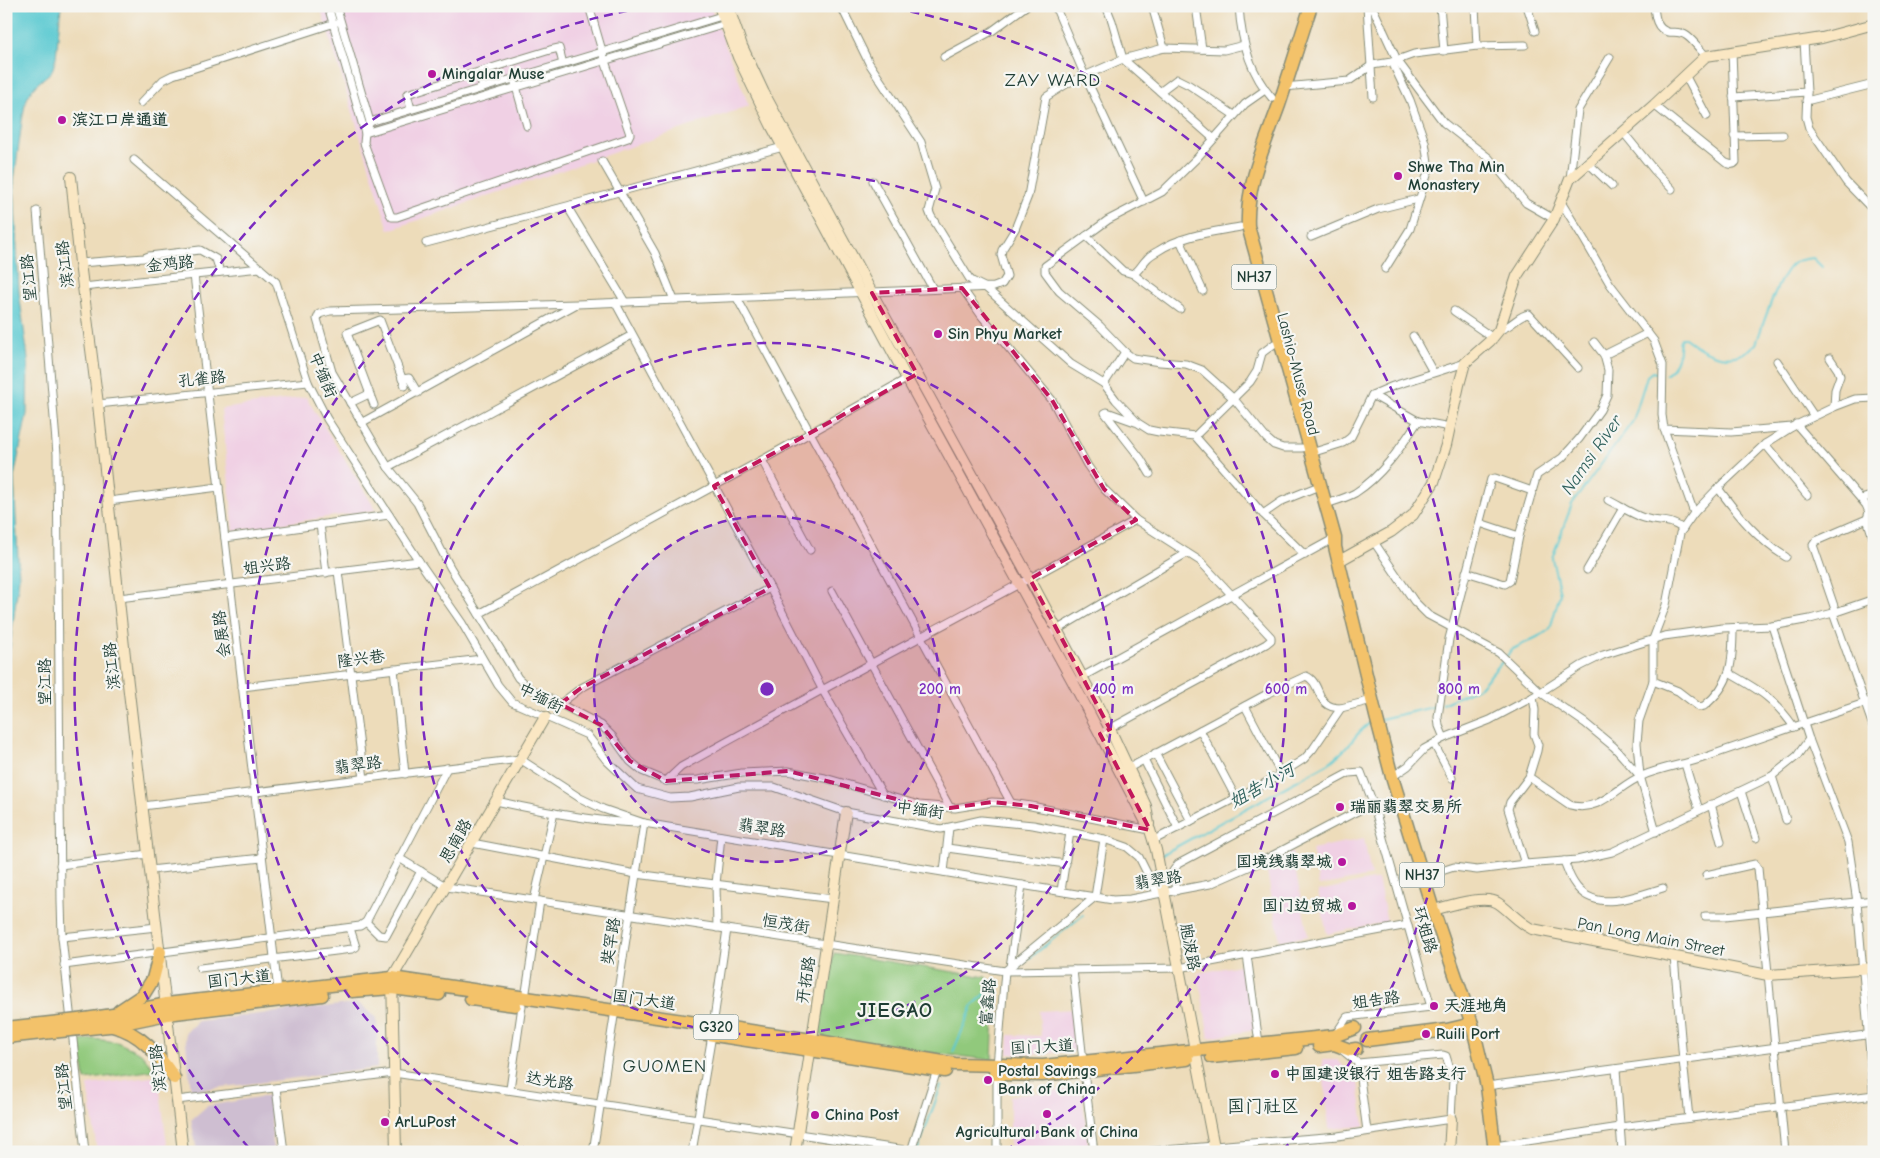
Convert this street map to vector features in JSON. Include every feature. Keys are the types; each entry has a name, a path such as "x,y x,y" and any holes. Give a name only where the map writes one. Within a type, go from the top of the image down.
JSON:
{"highway":[{"name":"Lashio-Muse Road","path":"1302,6 1269,94 1242,193 1240,227 1307,451 1326,504 1333,542"},
{"name":"Lashio-Muse Road","path":"1311,6 1264,145 1250,193 1247,210 1248,226 1307,451 1314,488 1339,561 1392,777"},
{"name":"NH37","path":"1392,777 1433,910 1472,1024 1487,1086 1495,1149"},
{"path":"160,952 153,979 143,995 111,1020 123,1030 141,1040 157,1054 174,1078"},
{"name":"国门大道","path":"166,1009 340,992 392,983"},
{"name":"国门大道","path":"79,1024 278,991 392,983 712,1031 997,1070"},
{"name":"G320","path":"6,1028 79,1024"},
{"name":"G320","path":"6,1038 79,1024"},
{"path":"1367,1040 1447,1030 1472,1024"},
{"name":"国门大道","path":"811,1045 937,1070 997,1070 1043,1066 1084,1066 1334,1040 1355,1028"},
{"path":"1355,1028 1364,1032 1367,1040 1363,1047 1356,1049 1350,1047 1346,1041 1348,1032 1355,1028"},
{"name":"国门大道","path":"1196,1054 1259,1043 1334,1040 1350,1050 1356,1049"}],"street":[{"path":"328,6 337,22 370,122 365,133 364,143 392,217 397,217 628,138 630,134 605,61 589,6"},
{"path":"336,6 337,22 365,133"},
{"path":"841,6 869,63 921,142 935,189 929,211 969,278 972,282 986,288 1071,364 1104,384 1138,423"},
{"path":"944,57 992,31 1026,6"},
{"path":"1055,6 1085,76 1144,202"},
{"path":"1106,6 1123,59 1214,140"},
{"path":"1152,6 1164,48"},
{"path":"1196,6 1202,49"},
{"path":"1239,6 1244,46 1251,63 1269,94 1245,104 1214,140 1162,192 1108,220 1045,266 1045,272 1059,291 1100,326 1125,352 1134,358 1186,364 1202,370 1234,399 1266,438 1274,445 1283,448 1307,451 1343,443 1351,437 1372,395 1433,372 1465,363 1496,334 1524,315 1529,314 1578,368"},
{"path":"1367,6 1373,97"},
{"path":"1372,6 1426,142 1429,168 1410,229 1385,269"},
{"path":"1440,6 1444,52"},
{"path":"1475,6 1477,46"},
{"path":"1527,6 1536,31"},
{"path":"1654,6 1656,21 1660,27 1668,32 1674,31 1687,36 1706,56"},
{"path":"370,122 726,14"},
{"path":"365,133 605,61 726,14"},
{"path":"726,14 738,57 783,147 867,293 917,374 990,505 1083,677 1105,731"},
{"path":"726,14 764,93 867,293 907,379 1073,682 1105,731"},
{"path":"141,104 163,80 174,74 337,22"},
{"path":"1570,179 1706,56 1804,41 1874,24"},
{"path":"1804,41 1807,92 1806,117 1809,128 1846,182 1874,211"},
{"path":"1284,87 1349,80 1372,65 1394,61 1414,54 1444,52 1477,46 1525,45"},
{"path":"1244,46 1224,50 1164,48 1123,59 1068,83 1046,97 1028,196 1015,229 1002,250 1001,255 1007,276 1002,284 994,287 324,312 319,314 317,325 332,372 361,423 388,467 416,503 450,568 518,678 529,688 602,725 630,761 642,771 666,781 698,780 742,773 788,771 825,778 919,805 950,808 992,802 1040,808 1153,840 1281,774 1304,759 1314,749 1341,708"},
{"path":"411,109 406,94 559,48 563,64"},
{"path":"1654,105 1726,163 1732,165 1736,162 1732,51"},
{"path":"1496,334 1517,276 1554,219 1561,202 1570,179 1578,110 1610,57"},
{"path":"1394,61 1444,123 1489,158 1526,203 1554,219"},
{"path":"479,72 484,88"},
{"path":"1685,75 1707,116"},
{"path":"514,79 527,126"},
{"path":"1161,92 1177,79 1234,115"},
{"path":"1806,101 1874,84"},
{"path":"1733,97 1807,92"},
{"path":"1623,132 1672,189"},
{"path":"1734,136 1783,135"},
{"path":"426,243 783,147"},
{"name":"中缅街","path":"134,160 276,282 308,382 328,419 419,561 462,623 498,685 512,702 587,736 607,761 637,789 670,798 690,797 739,787 774,787 846,812 941,829 981,820 1032,825 1070,832 1104,839 1128,847 1139,857 1156,890 1165,893"},
{"path":"602,161 655,253 674,300"},
{"path":"1587,162 1612,186"},
{"name":"滨江路","path":"71,177 183,1152"},
{"path":"873,181 934,289"},
{"path":"1311,237 1378,209 1418,199"},
{"path":"1561,202 1610,284 1659,350 1663,365 1662,416 1664,429 1694,513"},
{"path":"572,205 570,211 625,302"},
{"name":"望江路","path":"37,211 57,454 62,937 85,1152"},
{"path":"1133,274 1147,258 1180,240 1209,232 1240,227"},
{"path":"1086,236 1123,272 1133,274 1180,309"},
{"path":"1180,240 1203,291"},
{"path":"80,263 144,258 200,250 216,259 220,272"},
{"name":"金鸡路","path":"83,287 260,268"},
{"name":"会展路","path":"194,275 278,991"},
{"path":"962,288 1052,400 1087,465 1104,489 1136,520 1200,561 1270,634 1269,642 1105,731"},
{"path":"737,298 1011,804"},
{"path":"615,302 770,588 822,689 883,795"},
{"path":"361,423 577,304"},
{"path":"1454,311 1496,334"},
{"path":"374,405 347,333 380,320 403,382 409,378 418,393"},
{"path":"1604,355 1648,333"},
{"path":"388,467 632,336"},
{"path":"1414,336 1433,372"},
{"path":"1466,572 1508,584 1510,582 1519,536 1537,475 1562,458 1600,410 1607,395 1609,381 1604,355 1594,342"},
{"path":"1195,436 1250,382 1257,371 1262,353 1274,344"},
{"path":"1104,384 1125,352"},
{"path":"1830,358 1840,376 1835,390 1834,407"},
{"path":"1777,361 1814,416"},
{"path":"1339,561 1374,542 1413,515 1434,482 1446,445 1465,363"},
{"path":"479,614 917,374"},
{"name":"孔雀路","path":"98,404 308,382"},
{"path":"350,403 369,394"},
{"path":"1372,395 1418,421 1450,427"},
{"path":"1656,832 1640,776 1637,742 1639,721 1653,681 1654,639 1666,605 1680,533 1694,513 1765,444 1794,426 1834,407 1855,399 1874,398"},
{"path":"1150,474 1104,414 1106,412 1138,423 1149,430 1195,436 1263,514 1305,555"},
{"path":"1326,504 1353,494 1371,482 1399,449 1418,421"},
{"path":"1664,429 1730,432 1794,426"},
{"path":"1794,426 1861,499 1869,512 1867,520 1874,541"},
{"path":"1765,444 1806,495"},
{"path":"947,451 957,446"},
{"path":"762,460 810,550"},
{"path":"1444,738 1439,726 1439,709 1452,628 1493,478 1532,491"},
{"path":"109,501 219,487"},
{"path":"1263,514 1282,501 1314,488"},
{"path":"1718,488 1751,530 1770,547 1786,557"},
{"path":"1861,499 1874,495"},
{"path":"1608,500 1643,518 1653,521 1672,522 1683,529"},
{"path":"980,511 990,505"},
{"path":"1588,570 1623,508"},
{"path":"225,538 389,515"},
{"path":"666,781 681,767 1136,520"},
{"path":"1867,520 1816,541 1813,545 1864,704 1874,729"},
{"path":"320,524 326,572"},
{"path":"1480,524 1519,536"},
{"path":"1073,682 1305,555 1333,542"},
{"path":"1374,542 1414,601 1428,615 1505,658 1540,692 1585,723 1607,741 1640,776"},
{"path":"1048,635 1187,553"},
{"name":"姐兴路","path":"120,598 419,561"},
{"path":"338,571 364,778"},
{"path":"560,704 581,688 770,588"},
{"path":"832,591 950,808"},
{"path":"1392,777 1408,766 1424,749 1444,738 1490,720 1592,660 1664,636 1733,628 1772,626 1835,613 1874,598"},
{"path":"1495,1149 1620,1127 1873,1097 1868,968 1848,842 1809,738 1772,626"},
{"path":"1653,681 1678,691 1702,708 1717,693 1729,673 1733,651 1733,628"},
{"name":"隆兴巷","path":"242,687 482,659"},
{"path":"394,669 405,774"},
{"path":"1729,673 1759,689 1781,708 1794,727"},
{"path":"1124,770 1306,676 1313,682 1323,702 1334,708 1372,700"},
{"path":"1525,864 1508,809 1510,802 1529,778 1538,745 1534,734 1535,710 1532,697"},
{"path":"1529,778 1570,805 1590,806 1601,802 1640,776 1684,764 1874,700"},
{"path":"1245,706 1281,774"},
{"name":"思南路","path":"392,983 544,717"},
{"path":"1200,730 1236,798"},
{"name":"胞波路","path":"1105,731 1124,770 1153,840 1165,893 1214,1149"},
{"path":"1423,877 1454,868 1478,870 1564,861 1612,852 1772,776 1797,756 1809,738"},
{"path":"1434,744 1452,778"},
{"path":"1156,753 1191,821"},
{"name":"翡翠路","path":"143,806 520,759 580,798 603,809 644,823 1113,900 1165,893 1210,884 1233,875 1373,803"},
{"path":"1144,760 1178,828"},
{"path":"1684,764 1699,810"},
{"path":"64,965 360,926 366,922 447,768"},
{"name":"环姐路","path":"1176,891 1174,871 1178,864 1349,773 1361,772 1373,803 1431,1007"},
{"path":"1772,776 1786,820"},
{"path":"1741,791 1756,838"},
{"path":"496,801 554,813 614,822 644,823"},
{"path":"1711,804 1721,842"},
{"name":"开拓路","path":"795,1152 846,812"},
{"path":"510,1089 544,856 554,813"},
{"name":"奘罕路","path":"593,1152 644,823"},
{"path":"944,872 949,828"},
{"path":"1061,891 1070,832"},
{"path":"717,928 716,884 721,836"},
{"path":"1095,897 1104,839"},
{"path":"472,842 636,874 833,899"},
{"path":"947,848 1066,864"},
{"path":"60,865 148,854"},
{"path":"150,870 262,858"},
{"name":"恒茂街","path":"399,858 447,887 1007,969 1179,968 1408,925"},
{"path":"1564,861 1574,883 1586,896 1593,900 1615,900 1663,888"},
{"path":"1706,874 1757,864 1785,1152"},
{"path":"366,922 379,936 386,936 421,871"},
{"path":"1007,969 1022,885"},
{"name":"富鑫路","path":"996,1152 997,1070 1007,969 1095,897"},
{"name":"Pan Long Main Street","path":"1433,910 1482,899 1491,899 1522,924 1532,929 1768,976 1868,968"},
{"path":"1705,916 1725,916 1874,900"},
{"path":"62,937 157,927"},
{"path":"200,968 352,950 356,947 356,943 350,928"},
{"path":"692,1152 728,929"},
{"path":"1247,955 1259,1043"},
{"path":"1674,957 1689,1118"},
{"path":"1073,970 1094,1152"},
{"path":"392,983 396,1152"},
{"name":"姐告路","path":"1334,1040 1347,1017 1431,1007"},
{"path":"1487,1086 1872,1034"},
{"path":"1334,1040 1358,1063 1367,1131"},
{"path":"1358,1063 1446,1056 1453,1080 1449,1152"},
{"path":"1616,1069 1622,1152"},
{"path":"911,1151 937,1070"},
{"name":"达光路","path":"177,1100 394,1072 911,1151"},
{"path":"276,1088 284,1152"},
{"path":"1141,1152 1214,1149 1338,1136 1451,1119"}],"highlighted area":[{"path":"962,288 1052,400 1104,489 1136,520 1030,579 1110,729 1100,734 1150,830 1031,806 992,802 950,808 919,805 788,771 666,781 630,761 601,725 560,704 581,688 770,588 714,486 917,374 872,293"}],"shaded area":[{"path":"320,6 710,6 749,106 389,230"},
{"path":"306,397 376,510 234,531 221,409"},
{"name":"国境线翡翠城","path":"1364,838 1371,876 1319,886 1312,849"},
{"path":"1292,852 1308,936 1280,941 1266,867"},
{"name":"国门边贸城","path":"1378,879 1387,922 1327,934 1318,891"},
{"path":"1245,964 1255,1030 1209,1038 1198,973"},
{"path":"358,1003 377,1018 377,1068 191,1091 185,1033 198,1021"},
{"path":"1074,1009 1080,1050 1041,1054 1008,1054 1009,1035 1041,1036 1039,1011"},
{"path":"1322,1060 1338,1060 1350,1074 1357,1075 1364,1126 1329,1129"},
{"path":"158,1076 168,1152 97,1152 88,1085"},
{"path":"1081,1088 1089,1150 1010,1152 1010,1096"},
{"path":"270,1095 273,1152 197,1152 191,1120 207,1106"}],"green space":[{"path":"834,953 986,977 995,984 992,1060 830,1041 817,1030"},
{"path":"94,1039 117,1042 141,1053 155,1070 85,1080 80,1041"}],"water":[{"path":"6,6 61,6 56,58 52,71 36,85 29,94 25,104 14,181 19,292 28,359 27,414 14,477 19,578 6,675"}],"waterway":[{"name":"Namsi River","path":"1665,375 1671,370 1676,361 1681,338 1685,338 1702,349 1720,356 1729,357 1747,351 1756,344 1777,288 1788,268 1803,259 1813,258 1822,267"},
{"name":"Namsi River","path":"1507,656 1511,650 1550,629 1560,594 1552,558 1572,504 1633,421 1647,376 1652,372 1660,374"},
{"name":"Namsi River","path":"1442,704 1480,687 1504,660"},
{"name":"Namsi River","path":"1381,719 1437,706"},
{"name":"姐告小河","path":"1163,854 1329,763 1372,722"},
{"name":"姐告小河","path":"1026,961 1083,915"},
{"name":"姐告小河","path":"953,1052 973,1005 991,989"},
{"name":"姐告小河","path":"918,1149 941,1086"}],"place":[{"name":"Mingalar Muse","path":"432,74"},
{"name":"滨江口岸通道","path":"62,120"},
{"name":"Shwe Tha Min Monastery","path":"1398,176"},
{"name":"Sin Phyu Market","path":"938,334"},
{"name":"瑞丽翡翠交易所","path":"1340,807"},
{"name":"国境线翡翠城","path":"1342,862"},
{"name":"国门边贸城","path":"1352,906"},
{"name":"天涯地角","path":"1434,1006"},
{"name":"Ruili Port","path":"1426,1034"},
{"name":"中国建设银行 姐告路支行","path":"1275,1074"},
{"name":"Postal Savings Bank of China","path":"988,1080"},
{"name":"Agricultural Bank of China","path":"1047,1114"},
{"name":"China Post","path":"815,1115"},
{"name":"ArLuPost","path":"385,1122"}],"district":[{"name":"ZAY WARD","path":"1053,80"},
{"name":"JIEGAO","path":"895,1010"},
{"name":"GUOMEN","path":"665,1066"},
{"name":"国门社区","path":"1263,1106"}]}
